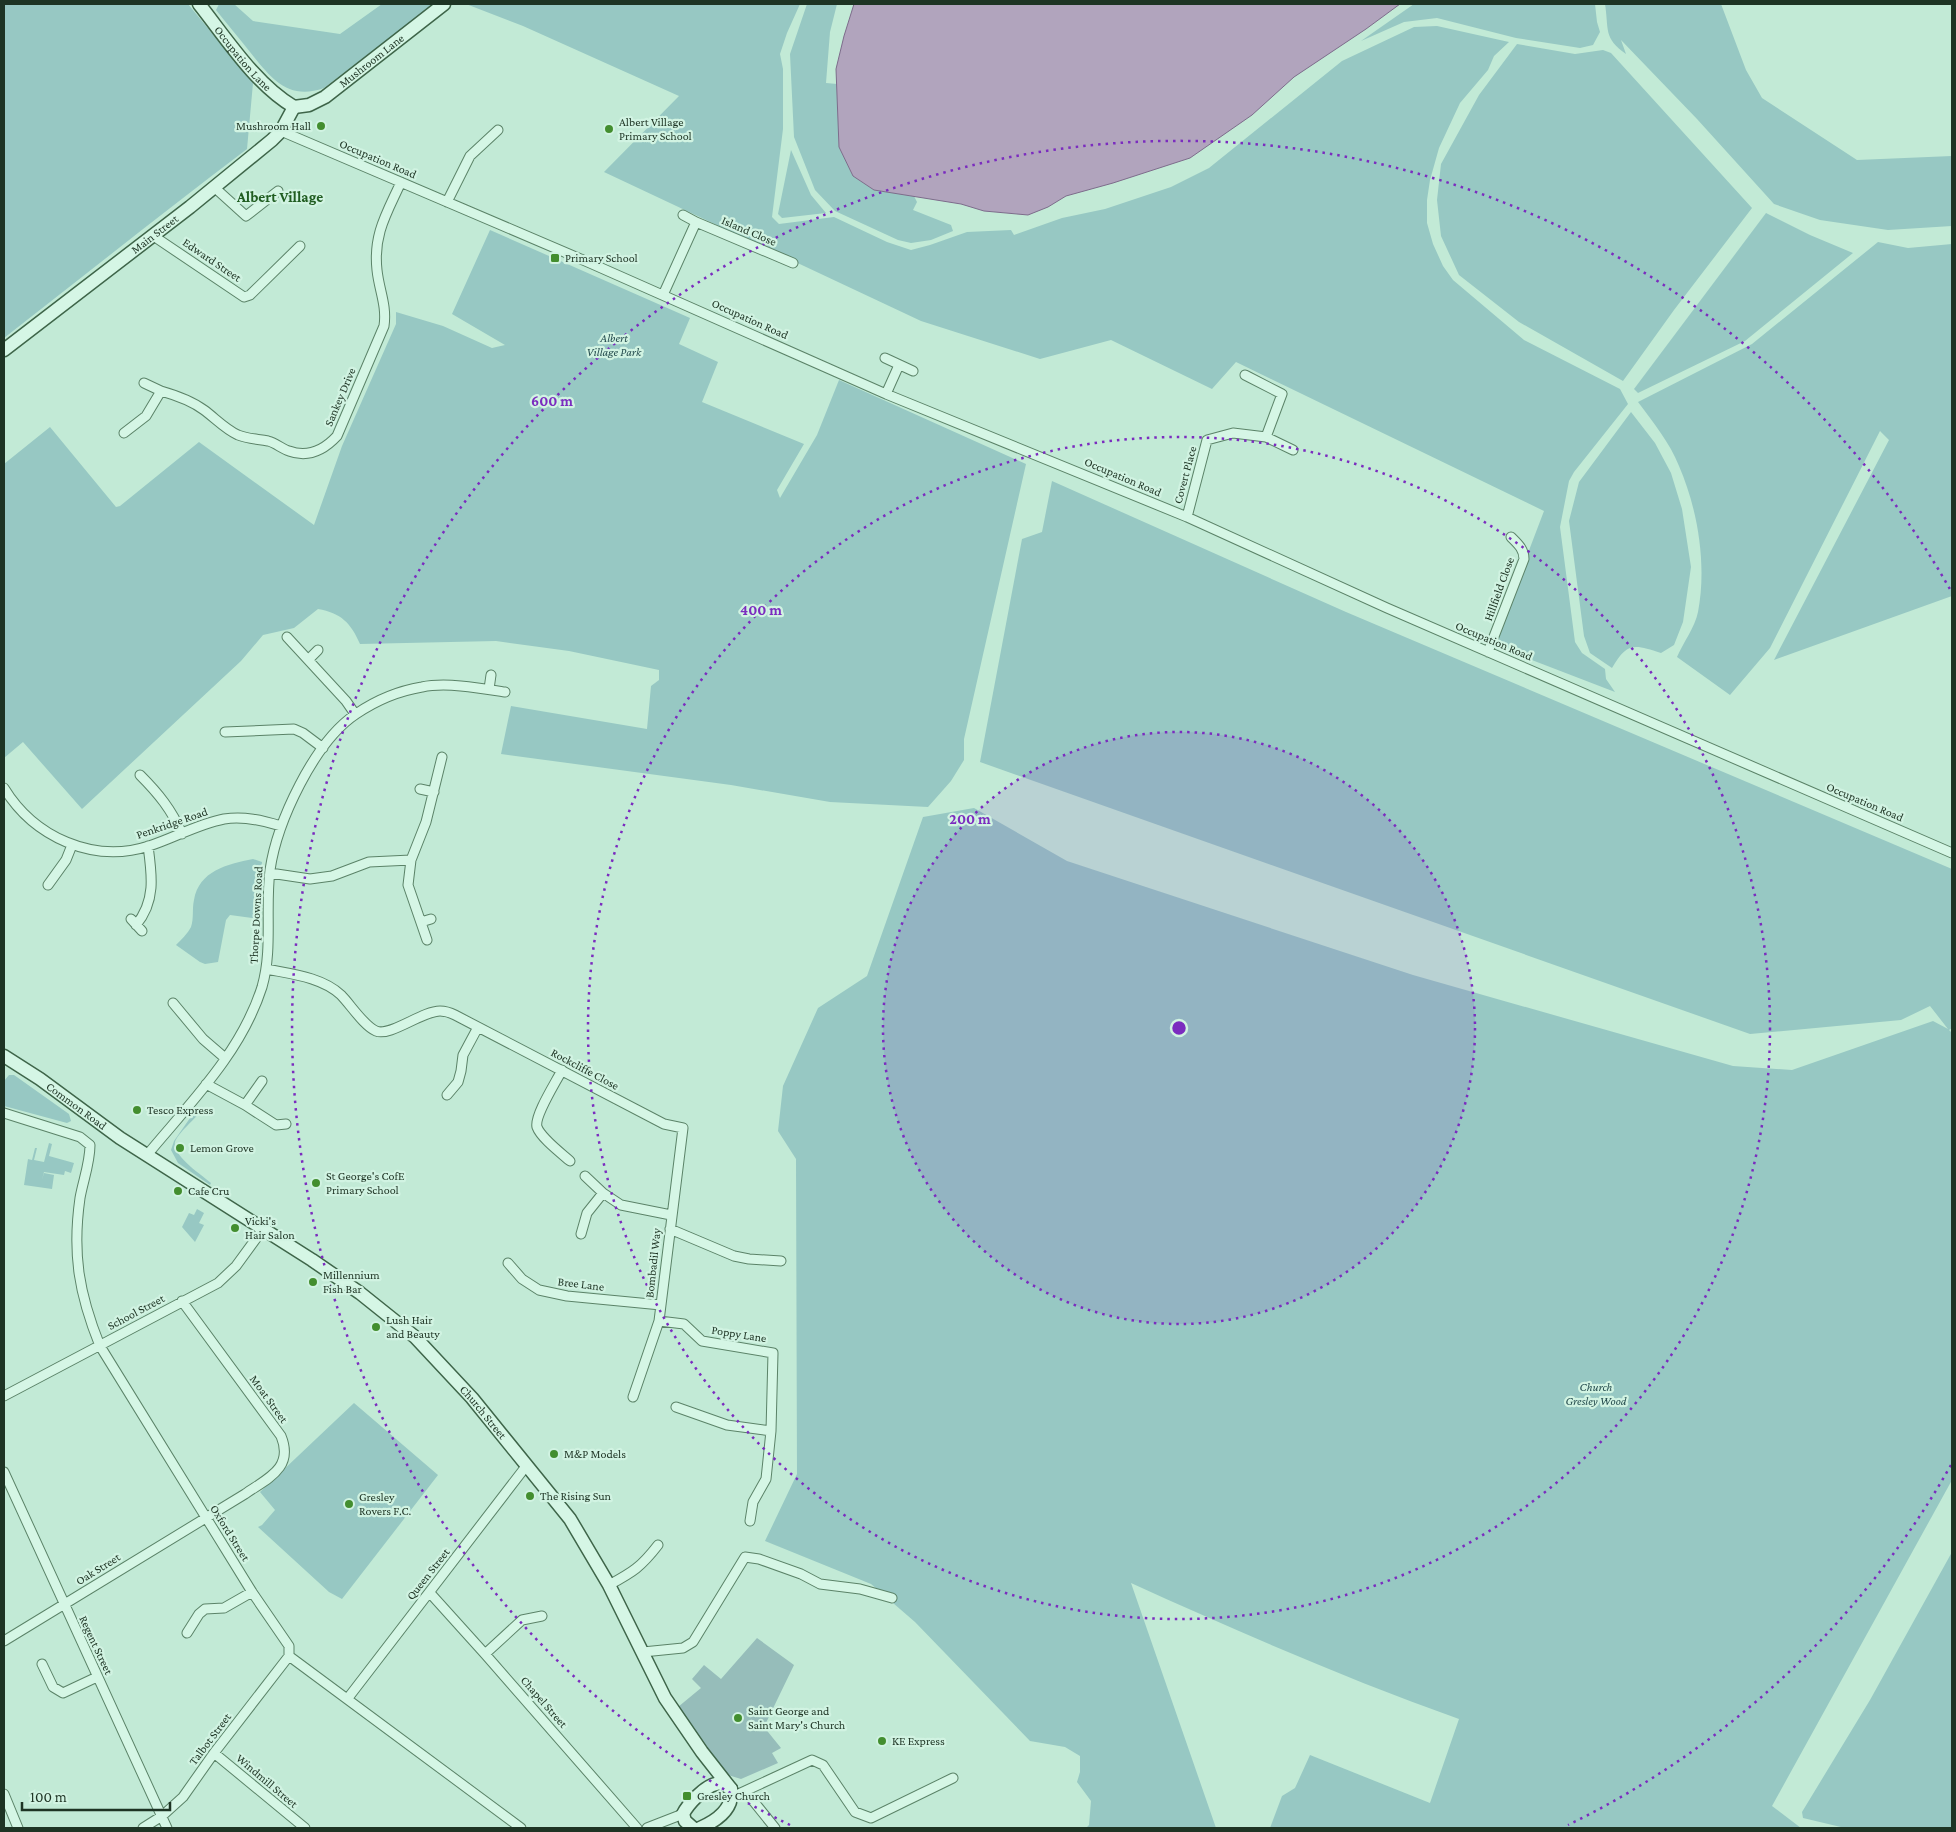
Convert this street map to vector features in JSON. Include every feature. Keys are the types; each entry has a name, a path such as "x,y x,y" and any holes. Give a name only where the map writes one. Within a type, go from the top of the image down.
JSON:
{"street":[{"name":"Occupation Lane","path":"199,4 267,87 279,98 294,107"},
{"name":"Mushroom Lane","path":"294,107 308,105 325,97 444,4"},
{"name":"Main Street","path":"4,350 214,187 281,131 294,107"},
{"path":"447,202 470,156 498,130"},
{"name":"Occupation Road","path":"281,131 663,295 886,394 1187,517 1488,652 1952,853"},
{"name":"Sankey Drive","path":"144,383 202,409 220,423 252,440 269,442 303,455 328,446 337,436 384,326 386,312 377,271 376,245 382,223 401,182"},
{"path":"214,187 246,216 278,191"},
{"name":"Island Close","path":"683,216 793,263"},
{"path":"663,295 696,222"},
{"name":"Edward Street","path":"152,235 244,297 250,295 300,246"},
{"path":"885,358 913,371"},
{"path":"886,394 899,365"},
{"path":"1245,375 1282,394 1266,437"},
{"path":"124,433 146,416 161,390"},
{"name":"Covert Place","path":"1187,517 1207,440 1233,433 1266,437 1293,450"},
{"name":"Hillfield Close","path":"1488,652 1524,559 1521,547 1511,538"},
{"path":"287,637 309,659 355,714"},
{"path":"309,659 318,650"},
{"path":"489,689 490,675"},
{"name":"Thorpe Downs Road","path":"147,1155 225,1058 238,1038 256,1002 266,969 270,945 268,912 270,872 274,850 281,826 297,791 323,748 355,714 379,700 423,686 489,689 505,692"},
{"path":"226,732 294,730 304,733 323,748"},
{"path":"427,940 408,885 411,860 426,822 442,757"},
{"path":"140,774 164,800 182,834"},
{"name":"Penkridge Road","path":"4,788 18,807 55,838 95,851 118,852 148,846 211,822 226,819 260,820 281,826"},
{"path":"420,789 434,792"},
{"path":"48,884 66,860 72,845"},
{"path":"136,925 144,916 151,895 153,877 148,846"},
{"path":"270,872 310,878 332,876 369,862 411,860"},
{"path":"420,922 431,919"},
{"name":"Rockcliffe Close","path":"266,969 293,974 328,986 340,995 376,1031 386,1032 422,1015 441,1011 455,1015 664,1124 683,1128"},
{"path":"174,1003 203,1039 225,1058"},
{"path":"446,1095 458,1082 462,1071 463,1055 478,1027"},
{"name":"Common Road","path":"4,1056 40,1079 113,1133 147,1155"},
{"path":"562,1070 536,1122 542,1135 570,1161"},
{"path":"245,1105 262,1081"},
{"path":"206,1084 245,1105 276,1125 286,1124"},
{"name":"Oxford Street","path":"4,1113 80,1137 90,1145 79,1204 77,1252 86,1312 100,1346 252,1592 289,1646 289,1656"},
{"name":"Bombadil Way","path":"633,1397 659,1321 683,1128"},
{"name":"Church Street","path":"147,1155 360,1293 415,1337 472,1398 570,1518 609,1585 665,1698 731,1793"},
{"path":"584,1176 603,1193 622,1206 672,1215"},
{"path":"581,1234 587,1213 603,1193"},
{"name":"School Street","path":"4,1396 218,1283 228,1276 263,1229"},
{"path":"670,1229 734,1256 749,1260 780,1261"},
{"name":"Bree Lane","path":"508,1263 522,1279 539,1290 567,1296 661,1305"},
{"name":"Moat Street","path":"182,1301 280,1436 286,1453 284,1461 266,1480 206,1517"},
{"name":"Poppy Lane","path":"659,1321 684,1324 702,1341 773,1353 771,1431 766,1479 753,1502 750,1521"},
{"path":"676,1407 727,1425 771,1431"},
{"name":"Queen Street","path":"348,1698 527,1465"},
{"name":"Regent Street","path":"4,1472 167,1828"},
{"name":"Oak Street","path":"4,1641 206,1517"},
{"path":"609,1585 643,1564 658,1545"},
{"path":"643,1652 683,1648 693,1642 745,1557 759,1559 783,1567 820,1584 860,1589 892,1598"},
{"path":"187,1633 199,1614 205,1609 224,1608 252,1592"},
{"name":"Chapel Street","path":"430,1593 486,1654 637,1828"},
{"path":"486,1654 522,1620 542,1616"},
{"path":"289,1656 521,1828"},
{"name":"Talbot Street","path":"143,1828 162,1816 183,1797 214,1753 289,1656"},
{"path":"42,1664 53,1687 63,1693 97,1677"},
{"name":"Windmill Street","path":"214,1753 305,1828"},
{"path":"731,1793 746,1792 812,1760 823,1765 855,1812 871,1818 952,1778"},
{"path":"708,1788 713,1780 714,1767"},
{"path":"647,1828 683,1814 687,1806 708,1788 716,1784 725,1785 731,1793"},
{"path":"746,1792 775,1828"},
{"path":"683,1814 692,1828 699,1828 713,1822 721,1816 731,1793"},
{"path":"4,1794 18,1828"}],"green space":[{"path":"4,4 188,4 253,83 247,149 4,338"},
{"path":"219,4 234,4 253,21 340,34 382,4 434,4 324,88 300,92 281,85 265,70 216,10"},
{"path":"466,4 800,4 780,54 783,69 783,129 772,217 779,224 834,217 887,242 911,250 967,232 1011,230 1014,235 1062,218 1105,209 1171,187 1209,168 1342,61 1414,27 1437,26 1509,42 1494,56 1488,70 1460,103 1439,148 1430,180 1427,200 1427,223 1433,244 1443,266 1453,280 1524,340 1620,389 1628,404 1574,472 1569,481 1560,527 1575,642 1582,653 1605,669 1606,679 1615,692 1493,645 1544,511 1236,362 1212,389 1111,340 1040,359 921,321 604,172 679,96 523,26"},
{"path":"807,4 837,4 830,32 826,83 837,84 839,147 853,176 874,190 914,196 917,202 913,210 951,225 953,231 931,240 911,243 898,240 835,211 815,190 794,137 790,54"},
{"path":"1414,4 1595,4 1600,32 1593,45 1580,48 1516,38 1437,18 1404,22 1361,41"},
{"path":"1605,4 1721,4 1746,70 1762,98 1857,160 1952,156 1952,226 1888,230 1820,220 1774,204 1697,119 1621,40 1626,54 1614,43 1608,32"},
{"path":"1517,44 1575,54 1603,50 1611,53 1752,208 1674,310 1623,381 1519,322 1459,275 1441,236 1437,200 1441,164 1479,95"},
{"path":"791,150 811,195 826,213 782,218 778,214"},
{"path":"1766,213 1810,235 1853,253 1745,341 1638,393 1634,389"},
{"name":"Albert Village Park","path":"490,230 690,318 679,344 718,362 702,402 804,444 777,490 780,498 817,435 839,380 1026,464 964,739 964,760 951,781 928,807 830,802 731,785 501,754 511,706 647,729 651,686 659,680 659,670 569,651 496,641 360,644 353,630 344,620 333,613 318,609 294,628 263,635 241,661 82,809 23,742 4,758 4,464 50,427 116,507 120,506 199,442 314,525 342,446 396,324 396,312 443,326 492,348 505,345 452,314"},
{"path":"1878,242 1908,248 1952,244 1952,596 1774,660 1889,440 1880,431 1770,648 1730,695 1677,657 1692,629 1698,612 1702,576 1699,538 1686,483 1675,457 1661,433 1638,402 1752,344"},
{"path":"1631,412 1655,443 1671,473 1682,509 1691,567 1683,622 1674,645 1661,653 1632,647 1622,653 1612,668 1590,653 1584,636 1569,521 1579,482"},
{"name":"Church Gresley Wood","path":"1052,481 1346,612 1952,869 1952,1028 1949,1030 1952,1033 1952,1480 1772,1806 1801,1828 1270,1828 1282,1796 1295,1788 1310,1755 1430,1803 1459,1719 1376,1688 1294,1654 1131,1583 1216,1828 1086,1828 1089,1825 1091,1801 1077,1782 1080,1772 1080,1756 1065,1747 1030,1741 915,1622 871,1584 765,1541 797,1474 796,1159 778,1131 783,1086 818,1008 867,976 923,817 974,808 1067,861 1413,975 1733,1066 1792,1070 1933,1021 1948,1029 1930,1006 1901,1020 1750,1034 980,762 1022,539 1042,532"},
{"path":"253,859 262,862 260,919 230,915 226,920 218,962 205,964 200,962 176,945 191,927 193,903 197,890 202,882 216,870 234,863"},
{"path":"9,1075 14,1075 69,1114 71,1121 67,1123 4,1106 4,1081"},
{"path":"197,1108 201,1111 179,1134 175,1147 183,1159 211,1183 210,1185 178,1163 171,1150 174,1141"},
{"path":"49,1143 52,1144 49,1156 74,1163 71,1173 65,1171 64,1175 44,1172 42,1180 44,1173 54,1175 52,1189 24,1185 28,1159 32,1160 35,1148 37,1148 34,1160 44,1162"},
{"path":"197,1209 204,1213 199,1223 204,1225 195,1242 182,1227 189,1213 194,1215"},
{"name":"Gresley Rovers F.C.","path":"354,1403 438,1475 342,1599 329,1592 258,1527 275,1510 260,1492"},
{"path":"1952,1552 1952,1828 1845,1828 1803,1818 1802,1812 1870,1700"}],"shaded area":[{"path":"854,4 1400,4 1294,77 1252,115 1190,158 1066,196 1048,207 1028,215 984,211 961,204 874,190 853,176 839,147 836,69"},
{"path":"757,1638 794,1665 764,1727 781,1748 772,1753 778,1763 741,1779 728,1775 678,1707 701,1688 692,1679 704,1665 721,1679"}],"place":[{"name":"Mushroom Hall","path":"321,126"},
{"name":"Albert Village Primary School","path":"609,129"},
{"name":"Primary School","path":"555,258"},
{"name":"Tesco Express","path":"137,1110"},
{"name":"Lemon Grove","path":"180,1148"},
{"name":"St George's CofE Primary School","path":"316,1183"},
{"name":"Cafe Cru","path":"178,1191"},
{"name":"Vicki's Hair Salon","path":"235,1228"},
{"name":"Millennium Fish Bar","path":"313,1282"},
{"name":"Lush Hair and Beauty","path":"376,1327"},
{"name":"M&P Models","path":"554,1454"},
{"name":"The Rising Sun","path":"530,1496"},
{"name":"Gresley Rovers F.C.","path":"349,1504"},
{"name":"Saint George and Saint Mary's Church","path":"738,1718"},
{"name":"KE Express","path":"882,1741"},
{"name":"Gresley Church","path":"687,1796"}],"district":[{"name":"Albert Village","path":"280,197"}]}
